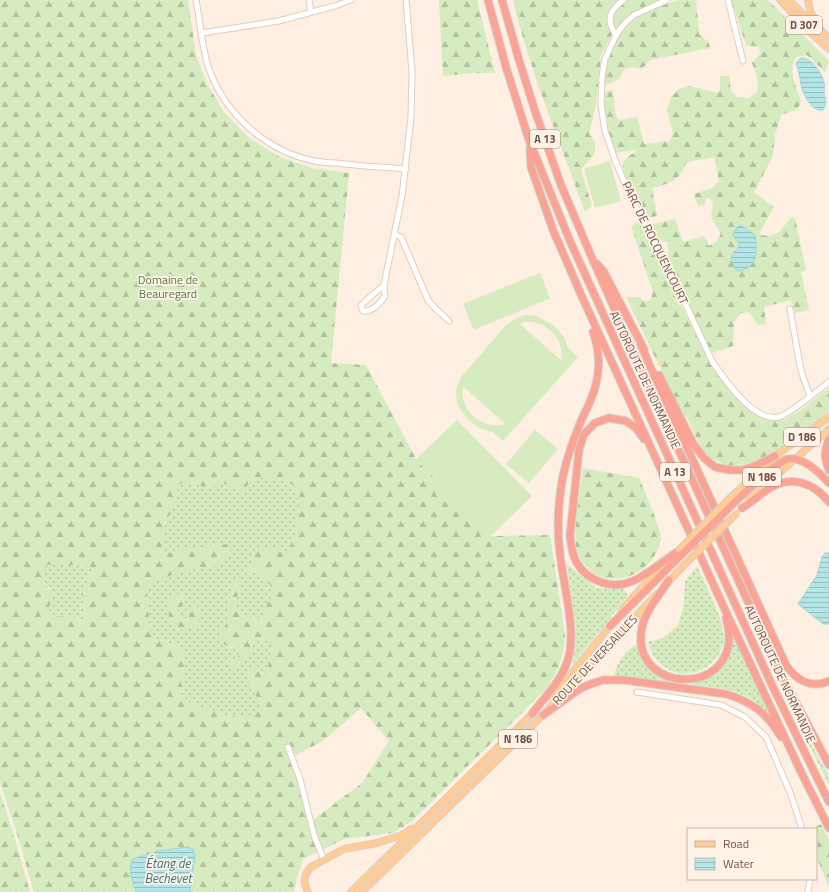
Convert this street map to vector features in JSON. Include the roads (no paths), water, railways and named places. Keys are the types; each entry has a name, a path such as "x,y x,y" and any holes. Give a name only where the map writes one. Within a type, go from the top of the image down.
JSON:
{"highway":[{"name":"AUTOROUTE DE NORMANDIE","path":"488,0 506,67 529,140 576,256 772,685 829,802"},
{"name":"AUTOROUTE DE NORMANDIE","path":"502,0 518,60 535,111 562,185 592,258 627,338 782,676 829,765"},
{"path":"529,140 531,167 553,230 583,299 720,599 801,772 829,828"},
{"path":"592,258 604,272 694,445 704,458 715,467 729,470 742,470 775,456"},
{"path":"532,714 558,679 567,664 570,649 571,631 560,554 558,523 561,487 569,451 596,385 599,365 598,349 583,305 583,299"},
{"path":"642,345 650,366 786,665 796,677 805,682 817,684 829,681"},
{"path":"656,458 636,428 626,422 609,418 595,423 584,434 579,450 570,536 572,550 577,563 589,576 601,583 618,586 633,581 679,552"},
{"path":"829,439 825,449 825,460 829,470"},
{"name":"N 186","path":"610,626 679,552 732,501 781,462 787,459 795,459"},
{"path":"795,459 806,464 829,483"},
{"path":"739,510 770,488 778,484 791,481 814,487 829,502"},
{"path":"669,580 646,617 642,628 641,638 643,649 647,658 657,670 667,676 681,680 695,679 710,672 722,660 727,648 729,636 720,599"},
{"path":"543,715 580,688 603,680 624,680 726,694 742,699 767,716 801,772"}],"main road":[{"name":"D 307","path":"780,0 811,33 829,49"},
{"name":"D 307","path":"789,0 829,38"},
{"path":"808,0 810,14 829,34"},
{"name":"D 186","path":"775,456 829,417"},
{"name":"ROUTE DE VERSAILLES","path":"362,892 543,715 669,580 758,491 829,429"},
{"name":"N 186","path":"732,501 775,456"},
{"name":"ROUTE DE VERSAILLES","path":"351,892 569,677 610,626"},
{"path":"308,892 304,884 304,878 311,867 344,849 377,843 402,835 425,818"}],"street":[{"path":"196,0 208,68 229,108 254,133 284,151 314,161 406,169"},
{"path":"309,0 311,12"},
{"path":"202,33 279,21 351,0"},
{"path":"384,285 362,303 361,306 363,311 368,311 380,303 385,296 384,285 395,235 406,169 412,71 406,0"},
{"path":"616,35 611,28 610,19 614,8 623,0"},
{"name":"PARC DE ROCQUENCOURT","path":"667,0 634,15 623,25 616,35 605,59 602,76 601,104 605,132 615,160 634,204 664,260 712,361 721,375 750,407 754,411 768,418 782,416 829,382"},
{"path":"728,0 743,61"},
{"path":"395,235 401,237 428,300 449,321"},
{"path":"790,310 801,371 810,396"},
{"path":"637,692 721,705 745,717 766,738 790,792 802,828"},
{"path":"288,746 300,779 314,835 324,860"},
{"path":"808,892 810,880"}],"water":[{"path":"801,58 809,60 823,78 826,103 823,110 816,109 808,101 803,92 796,63"},
{"path":"742,226 755,235 756,253 753,263 750,266 738,271 734,267 731,258 732,254 740,244 733,235 737,227"},
{"path":"825,553 829,553 829,624 823,624 798,604 817,575 822,557"},
{"name":"Étang de Bechevet","path":"187,847 193,849 195,855 190,892 136,892 132,880 131,870 131,862 133,859 158,851"}],"park label":[{"name":"Domaine de Beauregard","path":"168,287"}]}
